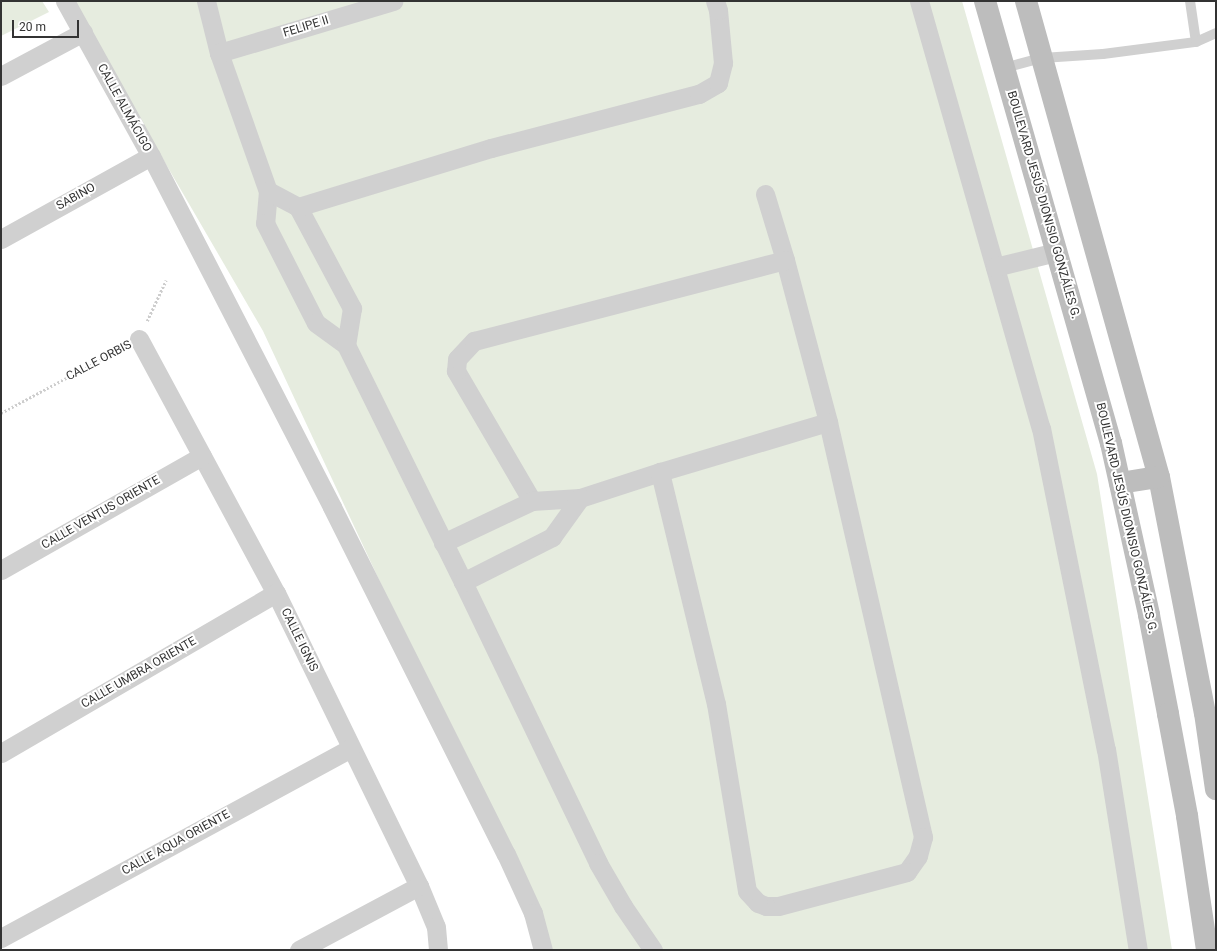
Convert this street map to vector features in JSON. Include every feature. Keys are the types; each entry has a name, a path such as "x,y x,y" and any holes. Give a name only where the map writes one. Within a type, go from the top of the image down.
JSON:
{"main road":[{"name":"BOULEVARD JESÚS DIONISIO GONZÁLES G.","path":"985,1 1111,443 1149,615 1168,714 1187,816 1207,950"},
{"path":"1026,1 1159,477 1204,706 1216,789"},
{"path":"1120,483 1159,477"}],"street":[{"name":"CALLE ALMÁCIGO","path":"65,1 151,156 332,507 506,854 533,913 543,950"},
{"path":"206,1 219,53 268,192 265,223 316,323 346,345 463,582 598,863 623,906 653,950"},
{"name":"FELIPE II","path":"219,53 394,1"},
{"path":"298,207 490,148 698,94 718,83 723,63 718,10 715,1"},
{"path":"919,1 1041,428 1106,749 1138,950"},
{"path":"1,76 83,32"},
{"name":"SABINO","path":"1,239 151,156"},
{"path":"268,192 298,207 352,308 346,345"},
{"path":"660,472 716,704 747,891 758,903 766,906 778,906 907,872 918,856 922,837 828,422 785,260 765,194"},
{"path":"995,267 1056,252"},
{"path":"532,501 456,371 457,359 474,341 785,260"},
{"name":"CALLE IGNIS","path":"139,339 276,593 419,886 436,927 438,950"},
{"path":"443,543 532,501 580,498 660,472 828,422"},
{"name":"CALLE VENTUS ORIENTE","path":"1,570 202,456"},
{"path":"463,582 552,537 580,498"},
{"name":"CALLE UMBRA ORIENTE","path":"1,753 276,593"},
{"name":"CALLE AQUA ORIENTE","path":"1,938 351,748"},
{"path":"299,950 419,886"}],"lane":[{"path":"1190,1 1196,42"},
{"path":"1004,68 1042,58 1103,54 1196,42 1216,33"}],"path":[{"name":"CALLE ORBIS","path":"1,413 139,339 166,280"}],"shaded area":[{"path":"1,1 42,1 49,12 1,36"},
{"path":"71,1 962,1 1097,474 1172,950 543,950 541,927 263,331"}]}
